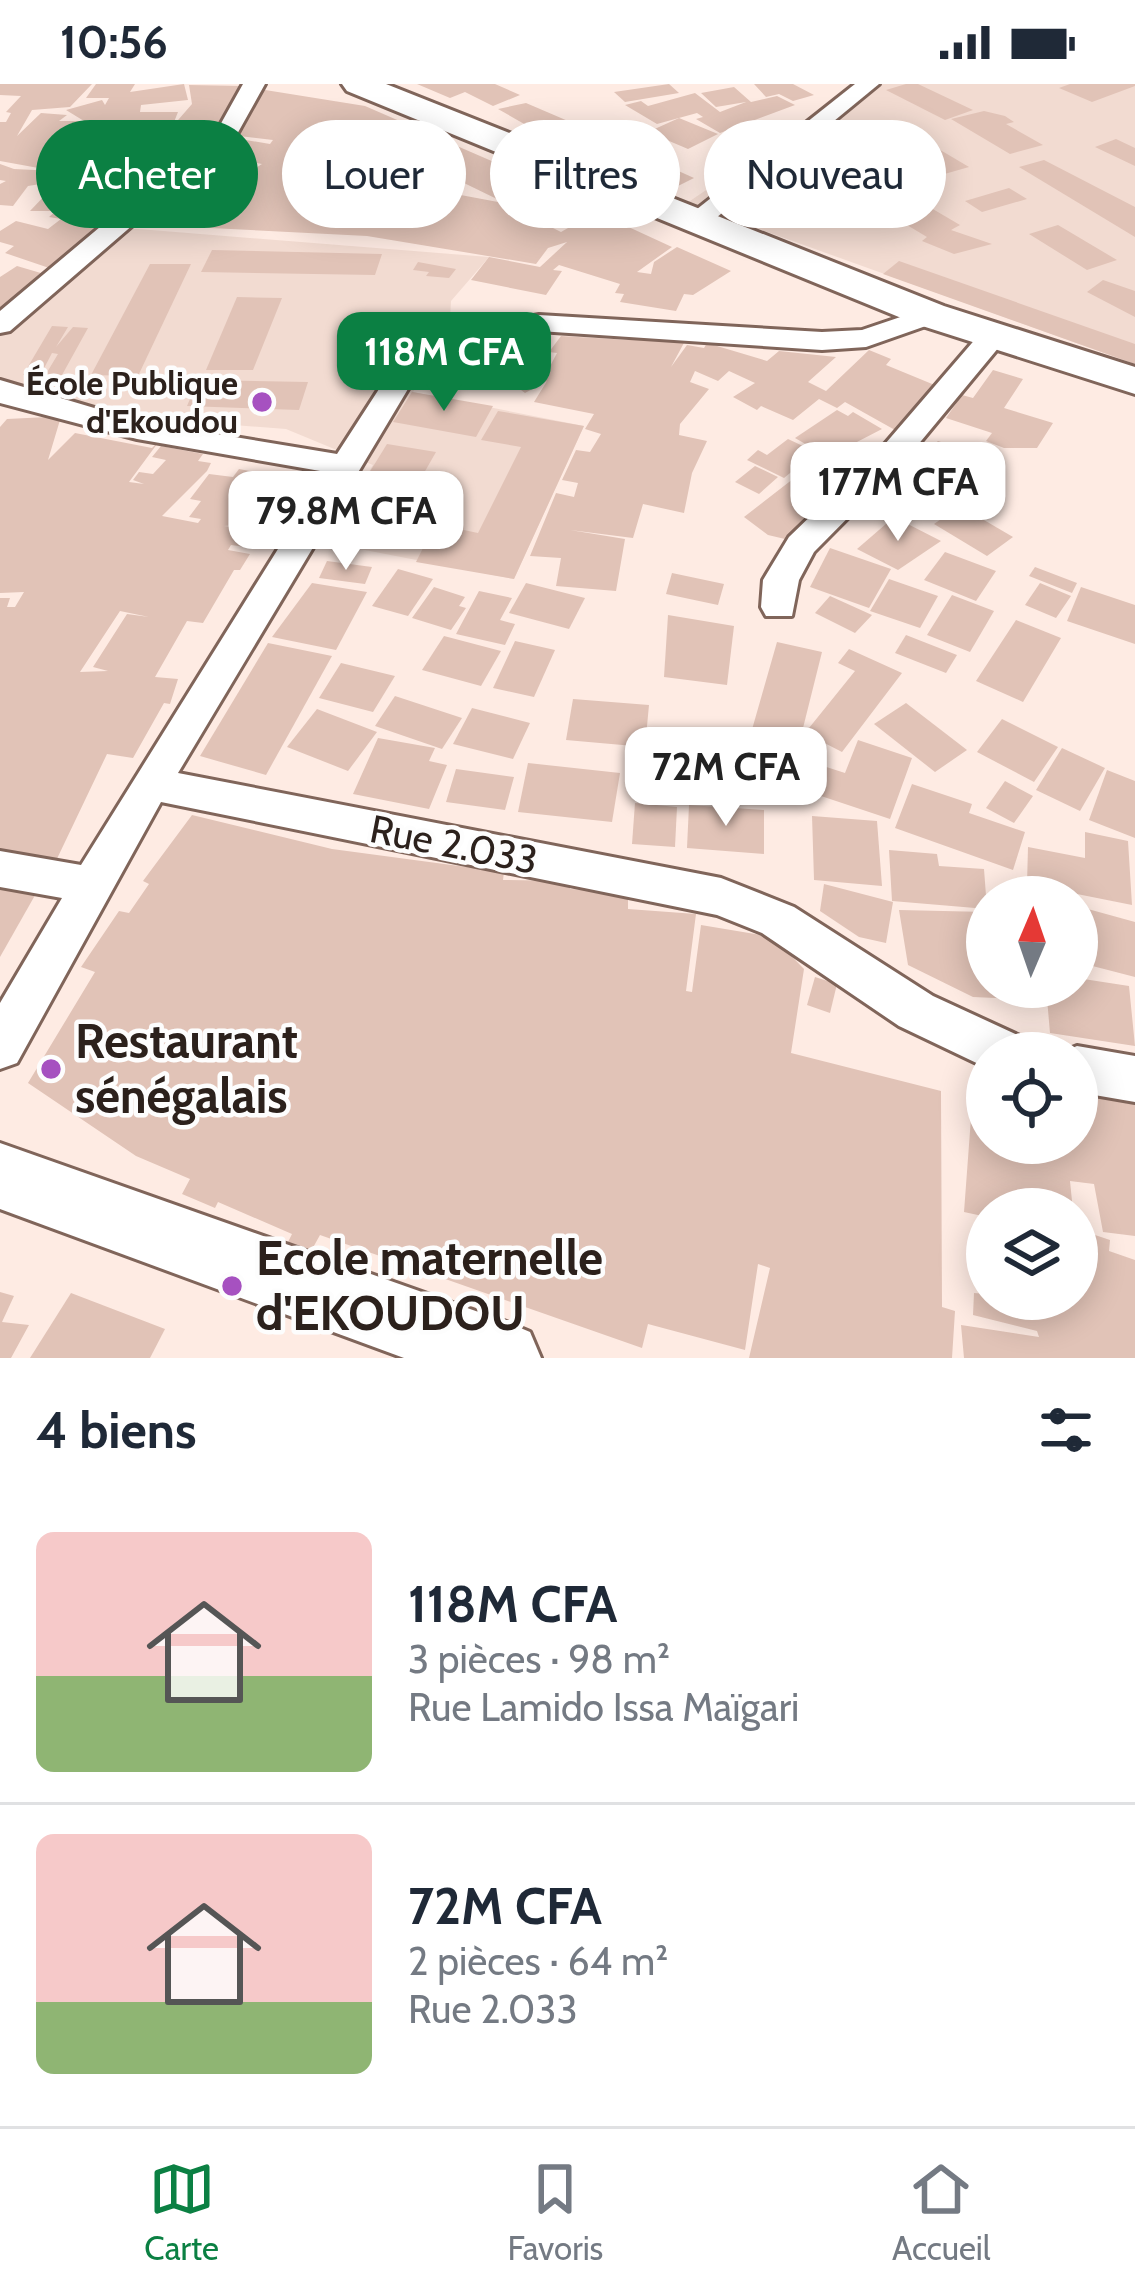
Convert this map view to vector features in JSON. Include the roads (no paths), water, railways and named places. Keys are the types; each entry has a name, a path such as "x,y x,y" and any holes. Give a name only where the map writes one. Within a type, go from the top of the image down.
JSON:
{"main road":[{"path":"358,84 930,315 1135,381"}],"street":[{"path":"0,325 228,131 254,84"},
{"path":"696,222 868,84"},
{"path":"0,1047 150,784 400,378 469,334 538,322 822,340 866,338 930,315"},
{"path":"779,607 781,580 801,545 896,451 994,335"},
{"path":"0,389 11,397 137,430 346,466"},
{"name":"Rue 2.033","path":"150,784 721,897 778,920 916,1011 966,1035"},
{"path":"0,869 92,884"},
{"path":"1098,1072 1135,1078"},
{"path":"0,1176 504,1358"}],"place":[{"name":"École Publique d'Ekoudou","path":"262,402"},
{"name":"Restaurant sénégalais","path":"51,1069"},
{"name":"Ecole maternelle d'EKOUDOU","path":"232,1286"}]}
